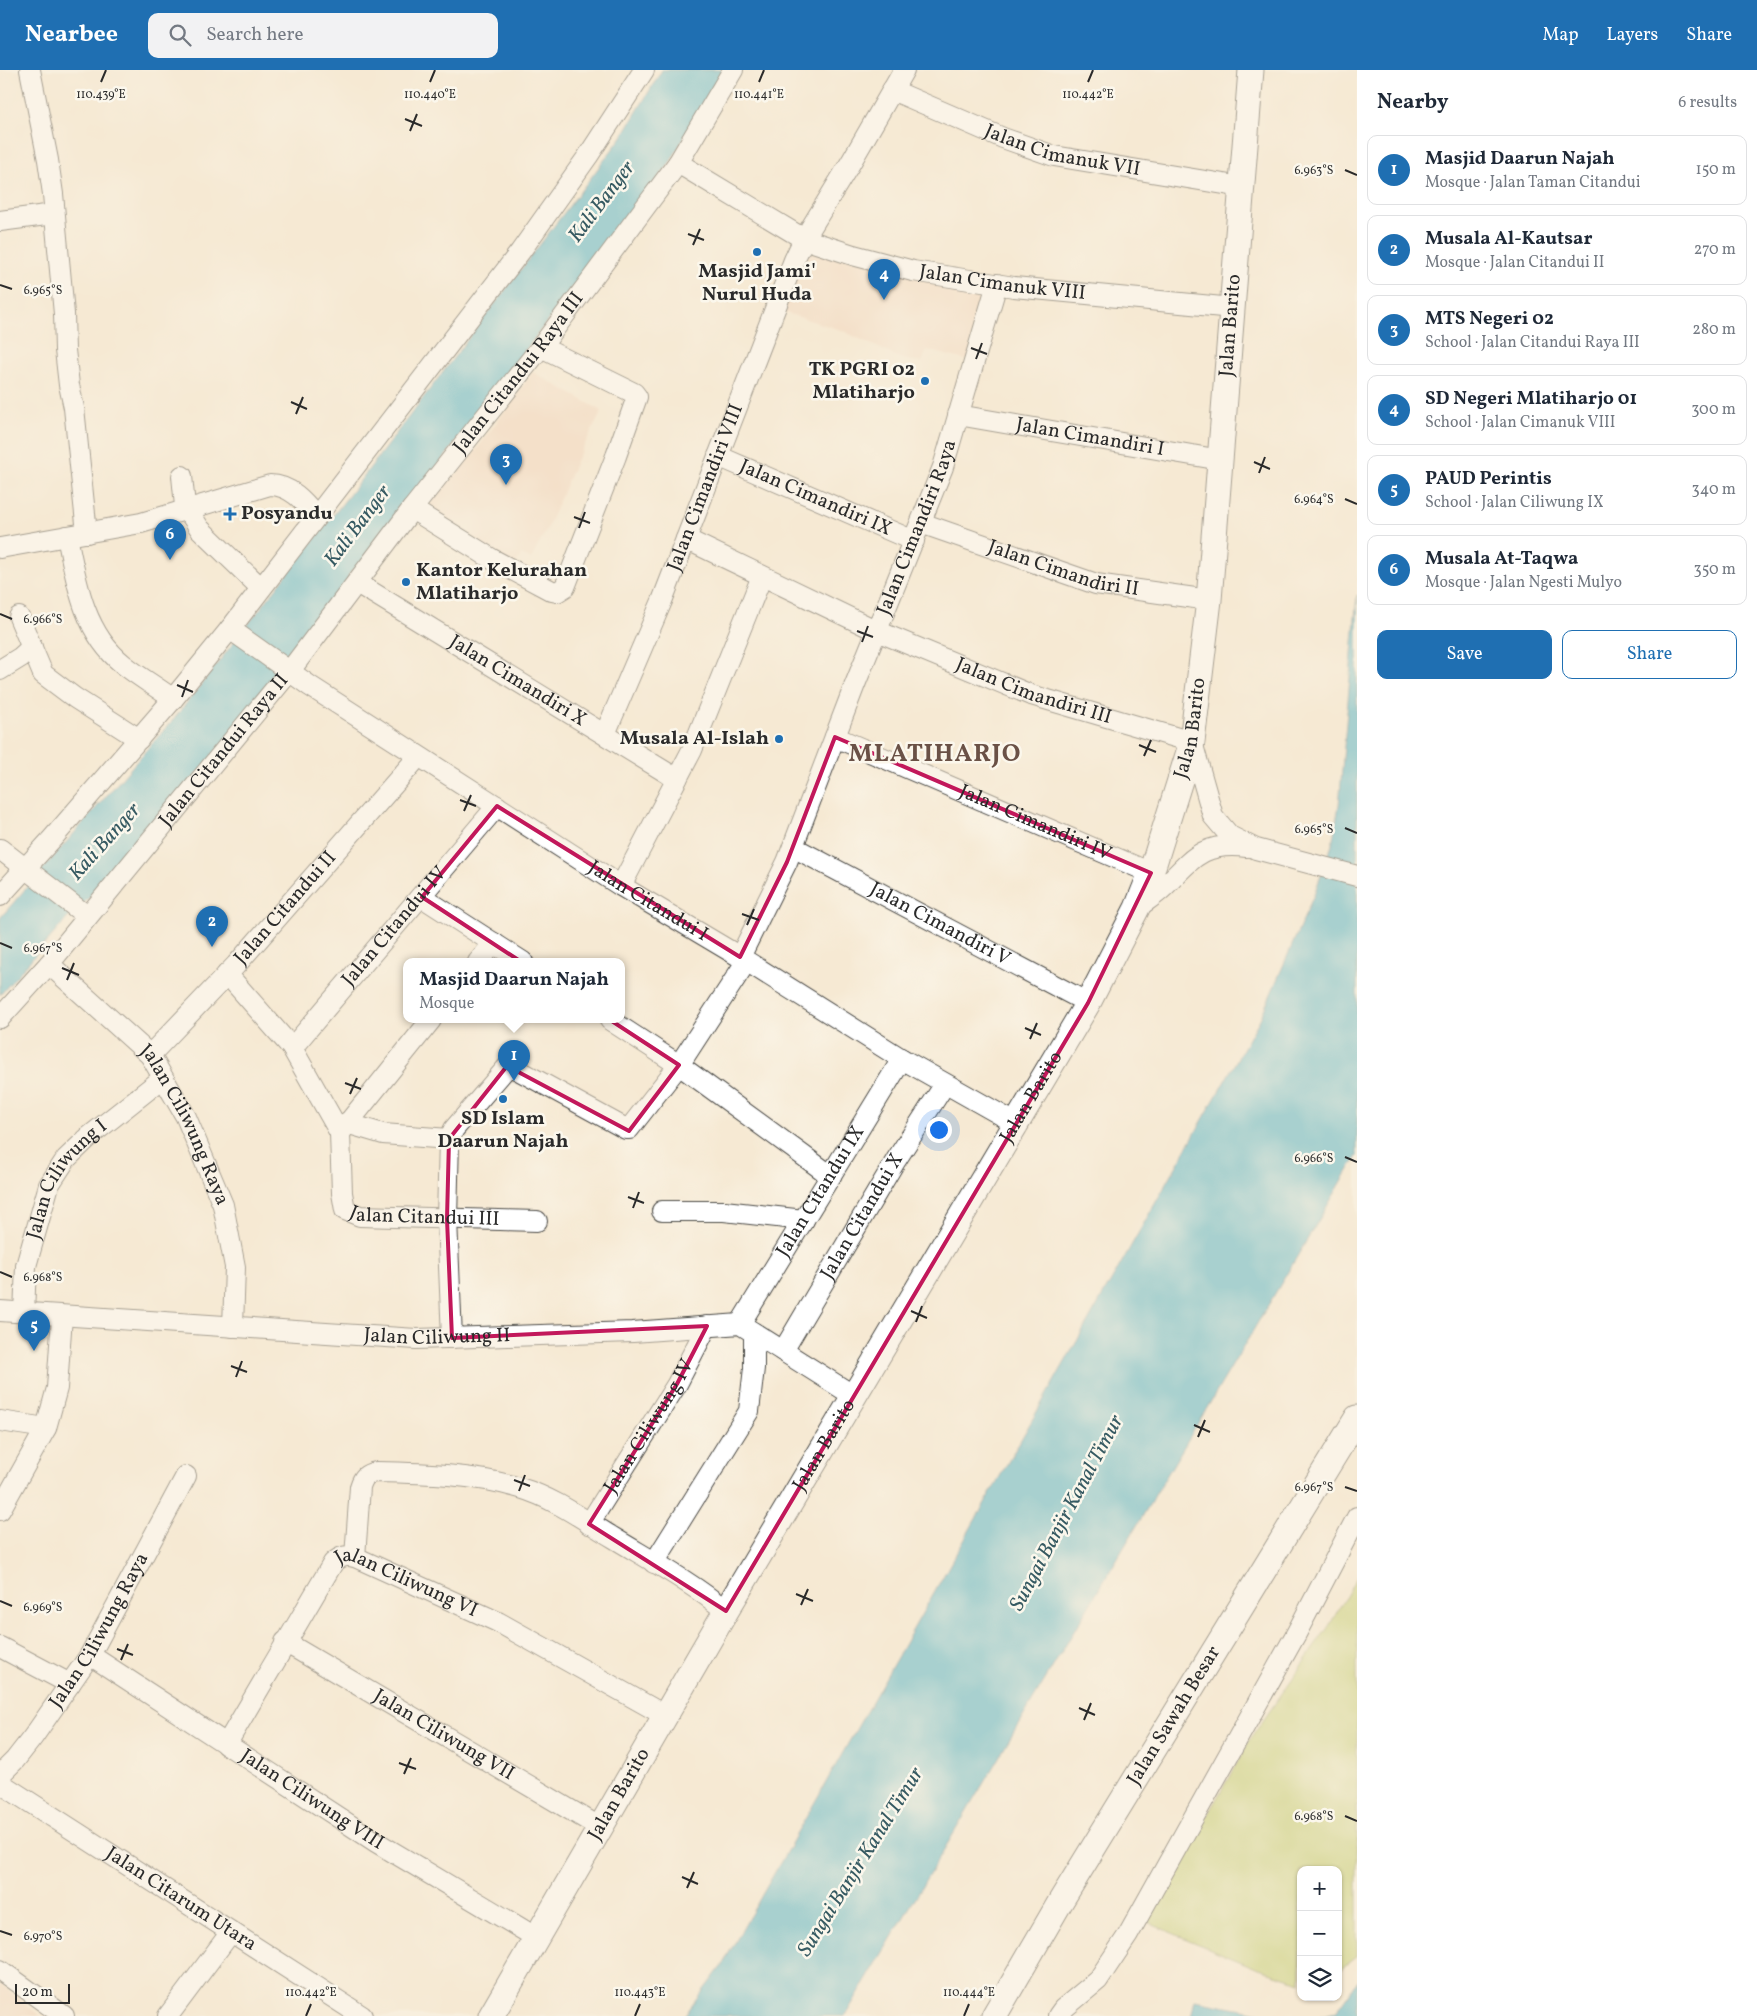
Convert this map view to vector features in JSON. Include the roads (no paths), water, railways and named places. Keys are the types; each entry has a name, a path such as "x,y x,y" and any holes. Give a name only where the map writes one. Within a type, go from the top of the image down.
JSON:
{"street":[{"path":"30,70 48,160 64,314 65,350 74,408 77,534 76,584 97,635 122,664 174,699"},
{"path":"0,896 28,871 139,739 233,632 261,588 520,252 588,156 644,70"},
{"name":"Jalan Citandui Raya III","path":"357,584 412,508 541,347 678,163 733,70"},
{"name":"Jalan Cimandiri VIII","path":"605,734 662,601 794,260 804,239 852,162 904,70"},
{"name":"Jalan Barito","path":"491,2016 726,1611 1088,1003 1137,908 1151,873 1192,742 1209,600 1251,70"},
{"name":"Jalan Cimanuk VII","path":"892,90 1003,138 1054,156 1242,188"},
{"name":"Jalan Cimanuk VIII","path":"678,163 804,239 853,256 913,271 997,284 1233,308"},
{"path":"0,221 54,214"},
{"name":"Jalan Cimandiri Raya","path":"449,1139 459,1123 509,1065 626,1129 632,1128 679,1065 743,960 793,847 877,631 944,467 997,284"},
{"path":"412,508 492,558 552,591 557,592 565,587 637,397 634,393 541,347"},
{"name":"Jalan Cimandiri I","path":"958,416 1221,460"},
{"name":"Jalan Cimandiri IX","path":"718,456 917,532"},
{"path":"182,476 185,506 200,529 261,588"},
{"path":"0,548 142,523 270,485 278,485 297,494 316,516"},
{"name":"Jalan Cimandiri II","path":"917,532 1096,584 1209,600"},
{"name":"Jalan Cimandiri III","path":"686,540 877,631 1031,695 1192,742"},
{"path":"621,886 692,750 762,576"},
{"name":"Jalan Citandui Raya II","path":"0,1018 49,964 84,914 287,671 357,584"},
{"name":"Jalan Cimandiri X","path":"357,584 677,779"},
{"path":"19,617 41,669 49,680 139,739"},
{"name":"Jalan Citandui I","path":"233,632 287,671 418,757 621,886 902,1059 1016,1124"},
{"path":"0,670 21,657 32,647"},
{"name":"Jalan Cimandiri IV","path":"835,737 1151,873"},
{"path":"1192,742 1213,816 1230,836 1256,849"},
{"name":"Jalan Citandui II","path":"150,1055 227,974 418,757"},
{"name":"Jalan Citandui IV","path":"292,1048 422,897 497,806"},
{"path":"1137,908 1162,889 1186,863 1211,848 1231,845 1256,849 1357,876"},
{"name":"Jalan Cimandiri V","path":"793,847 1088,1003"},
{"path":"0,849 84,914"},
{"path":"422,897 516,958"},
{"path":"481,958 494,943"},
{"name":"Jalan Ciliwung Raya","path":"49,964 150,1055 186,1117 223,1205 235,1267 233,1327"},
{"name":"Jalan Citandui III","path":"227,974 292,1048 343,1128 342,1193 345,1210 360,1216 537,1221"},
{"path":"343,1128 429,1023"},
{"path":"615,1023 679,1065 831,1176"},
{"name":"Jalan Citandui IX","path":"747,1328 804,1220 902,1059"},
{"name":"Jalan Ciliwung I","path":"24,1313 26,1266 49,1185 66,1159 91,1135 163,1078"},
{"name":"Jalan Citandui X","path":"783,1351 906,1144 945,1084"},
{"path":"343,1128 383,1134 449,1139 447,1219 452,1338"},
{"path":"662,1211 724,1211 804,1220"},
{"name":"Jalan Ciliwung II","path":"0,1312 416,1339 633,1332 706,1326 747,1328"},
{"path":"0,1510 46,1428 57,1388 62,1316"},
{"name":"Jalan Ciliwung IV","path":"589,1524 676,1384 706,1326"},
{"path":"747,1328 854,1396"},
{"path":"654,1563 749,1412 754,1368 747,1328"},
{"name":"Jalan Sawah Besar","path":"994,2016 1062,1899 1357,1418"},
{"path":"0,1421 46,1428"},
{"path":"355,1557 360,1487 363,1478 368,1474 376,1472 443,1474 490,1481 544,1497 654,1563 726,1611"},
{"name":"Jalan Ciliwung Raya","path":"0,1775 33,1737 90,1655 186,1476"},
{"path":"1058,2016 1063,2009 1098,1980 1128,1935 1296,1634 1357,1516"},
{"name":"Jalan Ciliwung VI","path":"226,1745 333,1563 340,1557 347,1555 498,1622 666,1716"},
{"name":"Jalan Ciliwung VII","path":"285,1642 601,1828"},
{"path":"0,1647 70,1684"},
{"name":"Jalan Ciliwung VIII","path":"90,1655 376,1842 537,1938"},
{"name":"Jalan Citarum Utara","path":"0,1783 362,2016"},
{"path":"168,2016 231,1932"},
{"path":"0,1970 64,2016"}],"water":[{"name":"Kali Banger","path":"662,70 723,70 668,166 613,234 359,571 354,568 348,576 350,580 215,754 127,852 97,890 66,920 0,995 0,918 177,715 353,490 621,138"},
{"name":"Sungai Banjir Kanal Timur","path":"1357,595 1357,1156 845,2016 684,2016 721,1967 1260,1019 1313,897 1332,845 1339,805"},
{"path":"1357,1981 1357,2016 1319,2016 1336,2012"},
{"path":"1195,2000 1280,2016 1191,2016"}],"place":[{"name":"Masjid Jami' Nurul Huda","path":"757,252"},
{"name":"SD Negeri Mlatiharjo 01","path":"884,300"},
{"name":"TK PGRI 02 Mlatiharjo","path":"925,381"},
{"name":"MTS Negeri 02","path":"506,485"},
{"name":"Posyandu","path":"230,514"},
{"name":"Musala At-Taqwa","path":"170,560"},
{"name":"Kantor Kelurahan Mlatiharjo","path":"406,582"},
{"name":"Musala Al-Islah","path":"779,739"},
{"name":"Musala Al-Kautsar","path":"212,947"},
{"name":"Masjid Daarun Najah","path":"514,1081"},
{"name":"SD Islam Daarun Najah","path":"503,1099"},
{"name":"PAUD Perintis","path":"34,1351"}],"district":[{"name":"MLATIHARJO","path":"935,754"}]}
